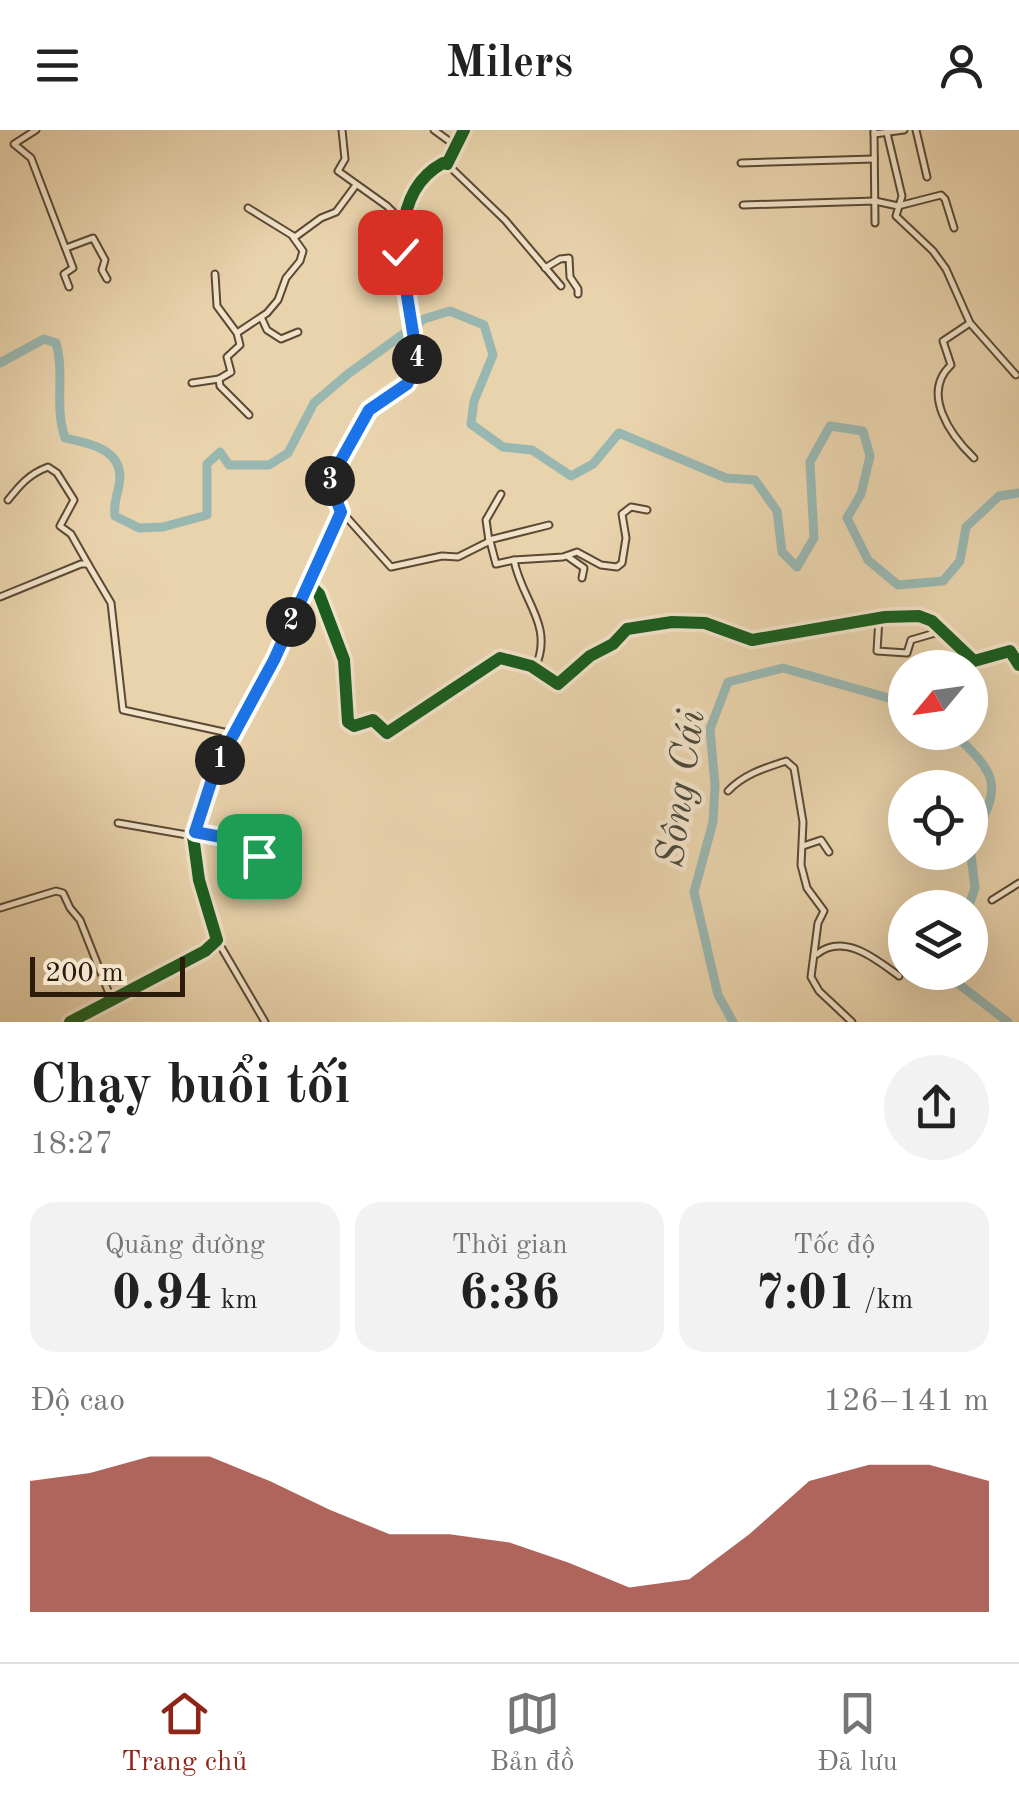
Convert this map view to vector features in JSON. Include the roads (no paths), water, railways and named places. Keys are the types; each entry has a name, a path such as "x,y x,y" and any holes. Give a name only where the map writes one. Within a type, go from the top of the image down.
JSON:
{"street":[{"path":"36,130 14,144 30,158 66,248 73,268 64,274 68,287"},
{"path":"342,130 345,159 338,171 405,224"},
{"path":"434,130 456,146"},
{"path":"447,164 464,130"},
{"path":"875,223 874,132 904,130"},
{"path":"916,130 927,177"},
{"path":"887,133 902,196 898,219 934,251 951,276 970,324 1016,374"},
{"path":"741,163 874,159"},
{"path":"550,525 489,540 458,557 422,559 391,567 341,512 330,484 369,410 407,384 418,364 400,262 405,224 421,182 430,170 447,164 505,220 561,286"},
{"path":"294,237 339,210 356,185"},
{"path":"743,205 875,202 898,206 943,195 954,228"},
{"path":"237,333 262,320 303,256 294,237 248,208"},
{"path":"66,248 93,238 106,260 102,270 107,279"},
{"path":"546,268 569,258 570,277 578,294"},
{"path":"204,389 231,372 227,356 240,345 237,333 217,306 215,274"},
{"path":"262,320 267,330 281,339 298,332"},
{"path":"970,324 944,341 952,365 941,375 938,395 950,430 974,458"},
{"path":"192,383 215,380"},
{"path":"215,380 250,415"},
{"path":"8,500 16,487 48,466 58,473 74,500 60,526 70,534 111,602 122,710 233,734"},
{"path":"501,494 486,520 496,564 576,552 601,565 619,566 626,538 622,514 631,507 647,510"},
{"path":"266,1022 217,940 202,892 194,834 211,778 274,660 341,512"},
{"path":"567,556 584,568 582,578"},
{"path":"514,560 518,581 540,624 543,645 535,668"},
{"path":"0,597 88,564"},
{"path":"308,583 319,594 344,660 345,704 352,726 373,720 385,732 489,662 500,658 535,668 558,684 625,630 657,624 705,624 752,640 879,618 920,616 928,618 974,660 1010,651 1019,665"},
{"path":"879,618 876,651 904,654 909,652 911,640 942,631"},
{"path":"728,790 745,777 788,762 796,777 803,846 800,865 807,888 824,911 818,923 812,983 852,1022"},
{"path":"118,823 260,844 260,864 271,878"},
{"path":"232,839 236,828 244,828"},
{"path":"803,846 821,840 829,852"},
{"path":"992,900 1019,883"},
{"path":"0,908 56,891 63,893 80,920 112,1001"},
{"path":"70,1022 205,951 217,940"},
{"path":"815,956 830,947 866,951 888,968"}],"waterway":[{"path":"0,363 44,339 56,343 65,438 95,446 112,456 120,473 115,516 139,528 163,527 207,515 207,464 220,452 229,465 269,465 288,453 314,403 348,374 424,319 450,311 484,325 493,355 474,401 471,424 503,447 532,450 571,476 593,464 619,433 726,478 755,480 777,511 782,552 797,567 814,538 810,462 830,426 863,431 870,456 861,494 847,518 868,560 898,585 943,581 960,561 966,527 999,496 1019,493"},
{"name":"Sông Cái","path":"733,1022 718,995 694,892 713,822 715,785 710,729 728,682 783,668 888,698"},
{"name":"Sông Cái","path":"971,750 986,770"},
{"name":"Sông Cái","path":"988,773 988,806"},
{"name":"Sông Cái","path":"973,870 974,890"},
{"name":"Sông Cái","path":"966,990 1008,1022"}]}
